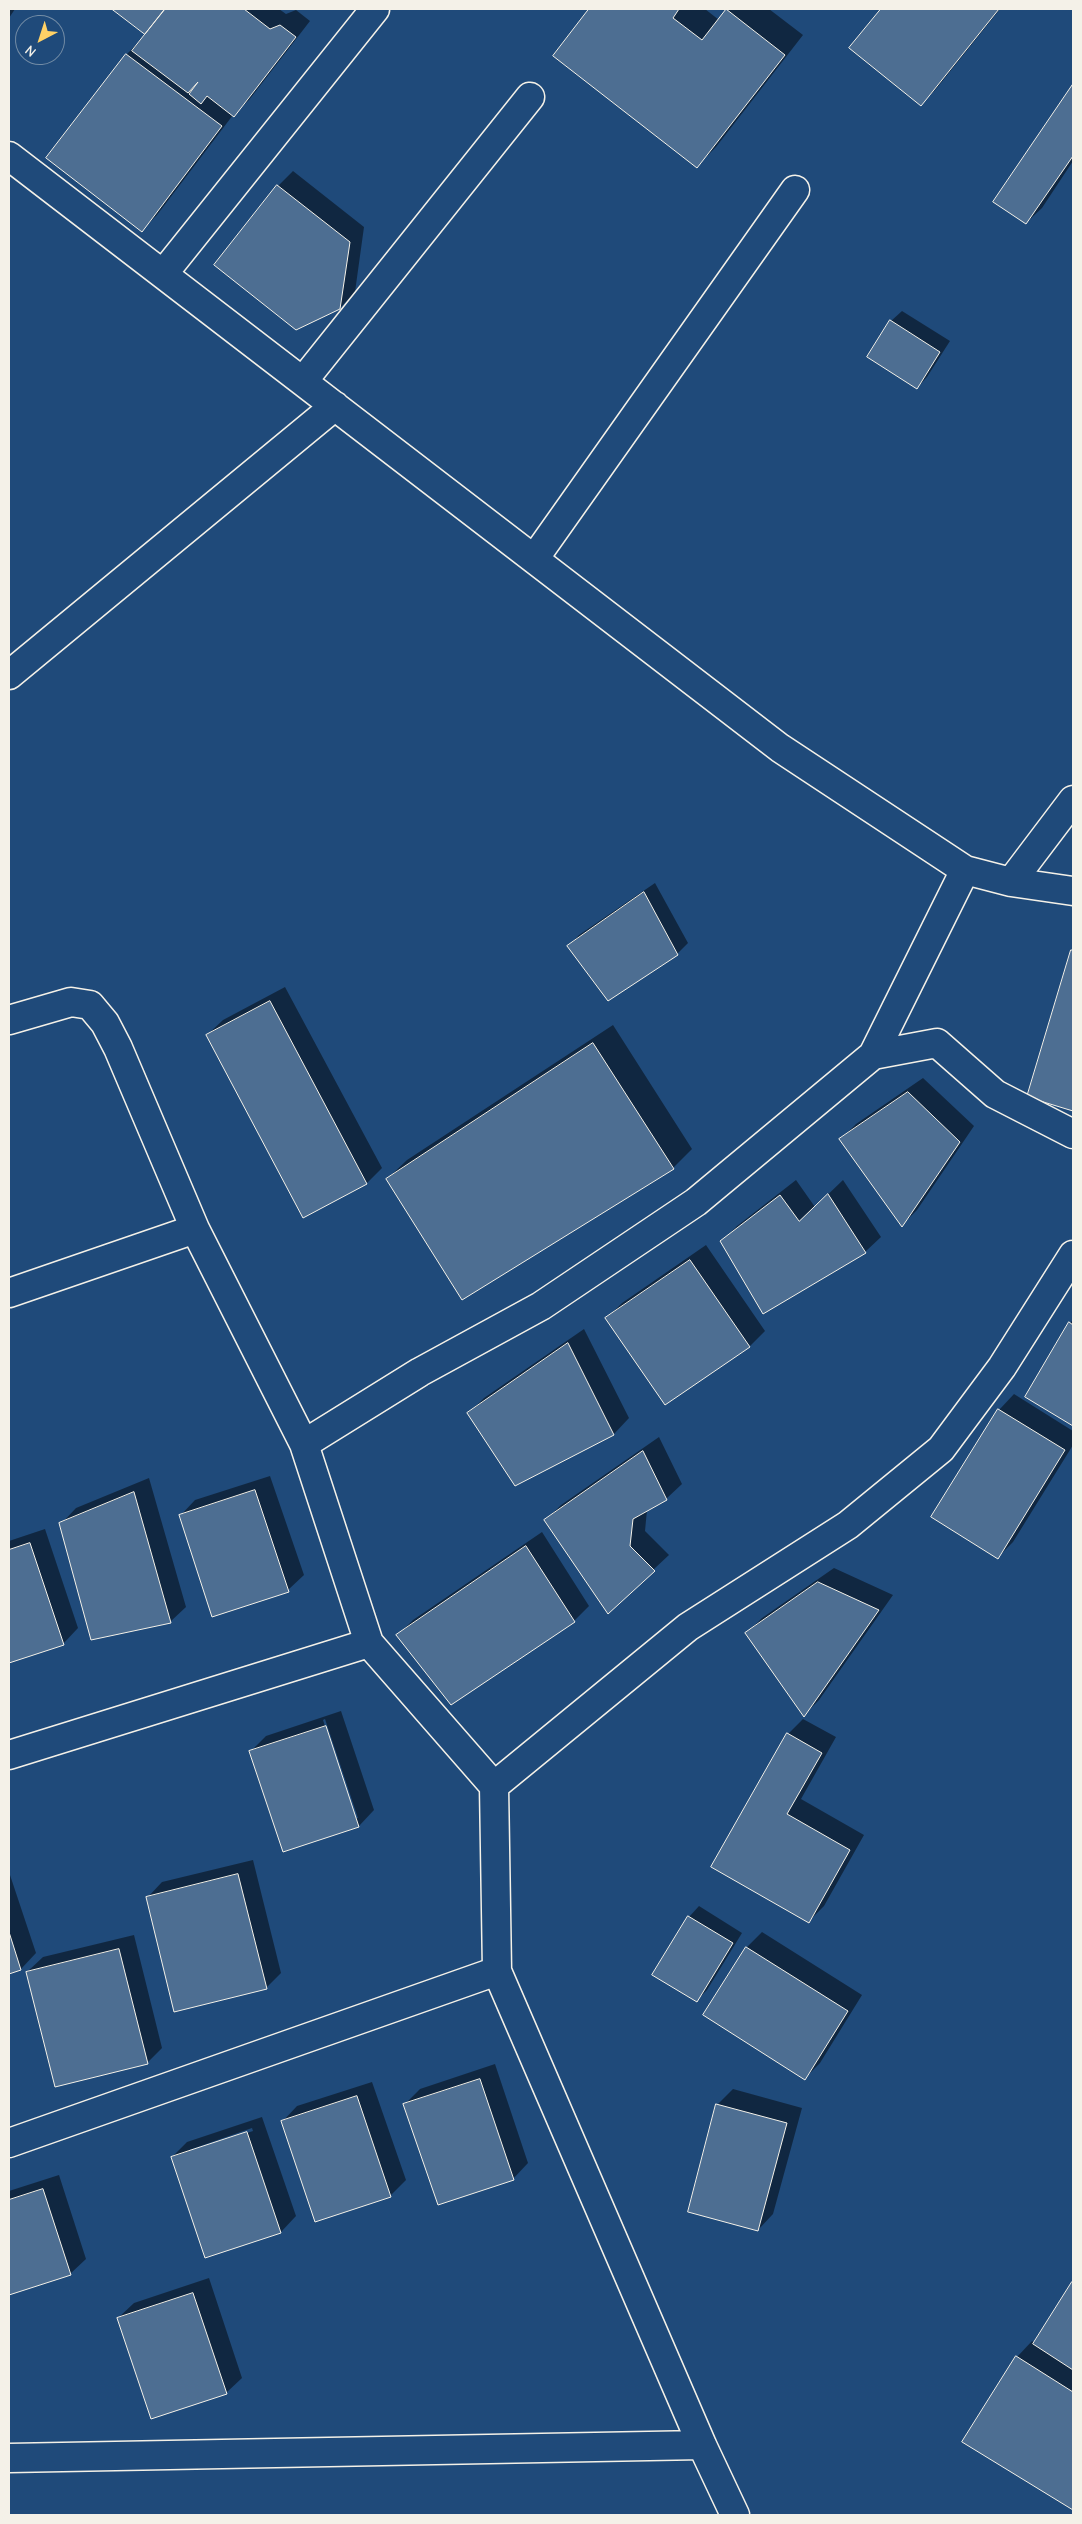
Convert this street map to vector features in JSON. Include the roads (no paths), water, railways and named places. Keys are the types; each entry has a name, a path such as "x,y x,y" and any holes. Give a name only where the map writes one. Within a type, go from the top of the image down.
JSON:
{"street":[{"path":"164,274 375,9"},
{"path":"303,382 530,97"},
{"path":"9,156 780,748 965,870 1011,882 1073,891"},
{"path":"534,559 795,190"},
{"path":"9,675 335,406"},
{"path":"1011,882 1073,800"},
{"path":"304,1444 420,1372 541,1306 696,1202 873,1055 965,870"},
{"path":"9,1020 71,1002 90,1005 106,1023 195,1228 304,1444 370,1643 494,1786 497,1971 702,2445 735,2515"},
{"path":"873,1055 937,1043 995,1094 1073,1134"},
{"path":"9,1293 195,1228"},
{"path":"494,1786 688,1627 848,1525 941,1449 1002,1367 1073,1255"},
{"path":"9,1755 370,1643"},
{"path":"9,2143 497,1971"},
{"path":"9,2458 702,2445"}]}
